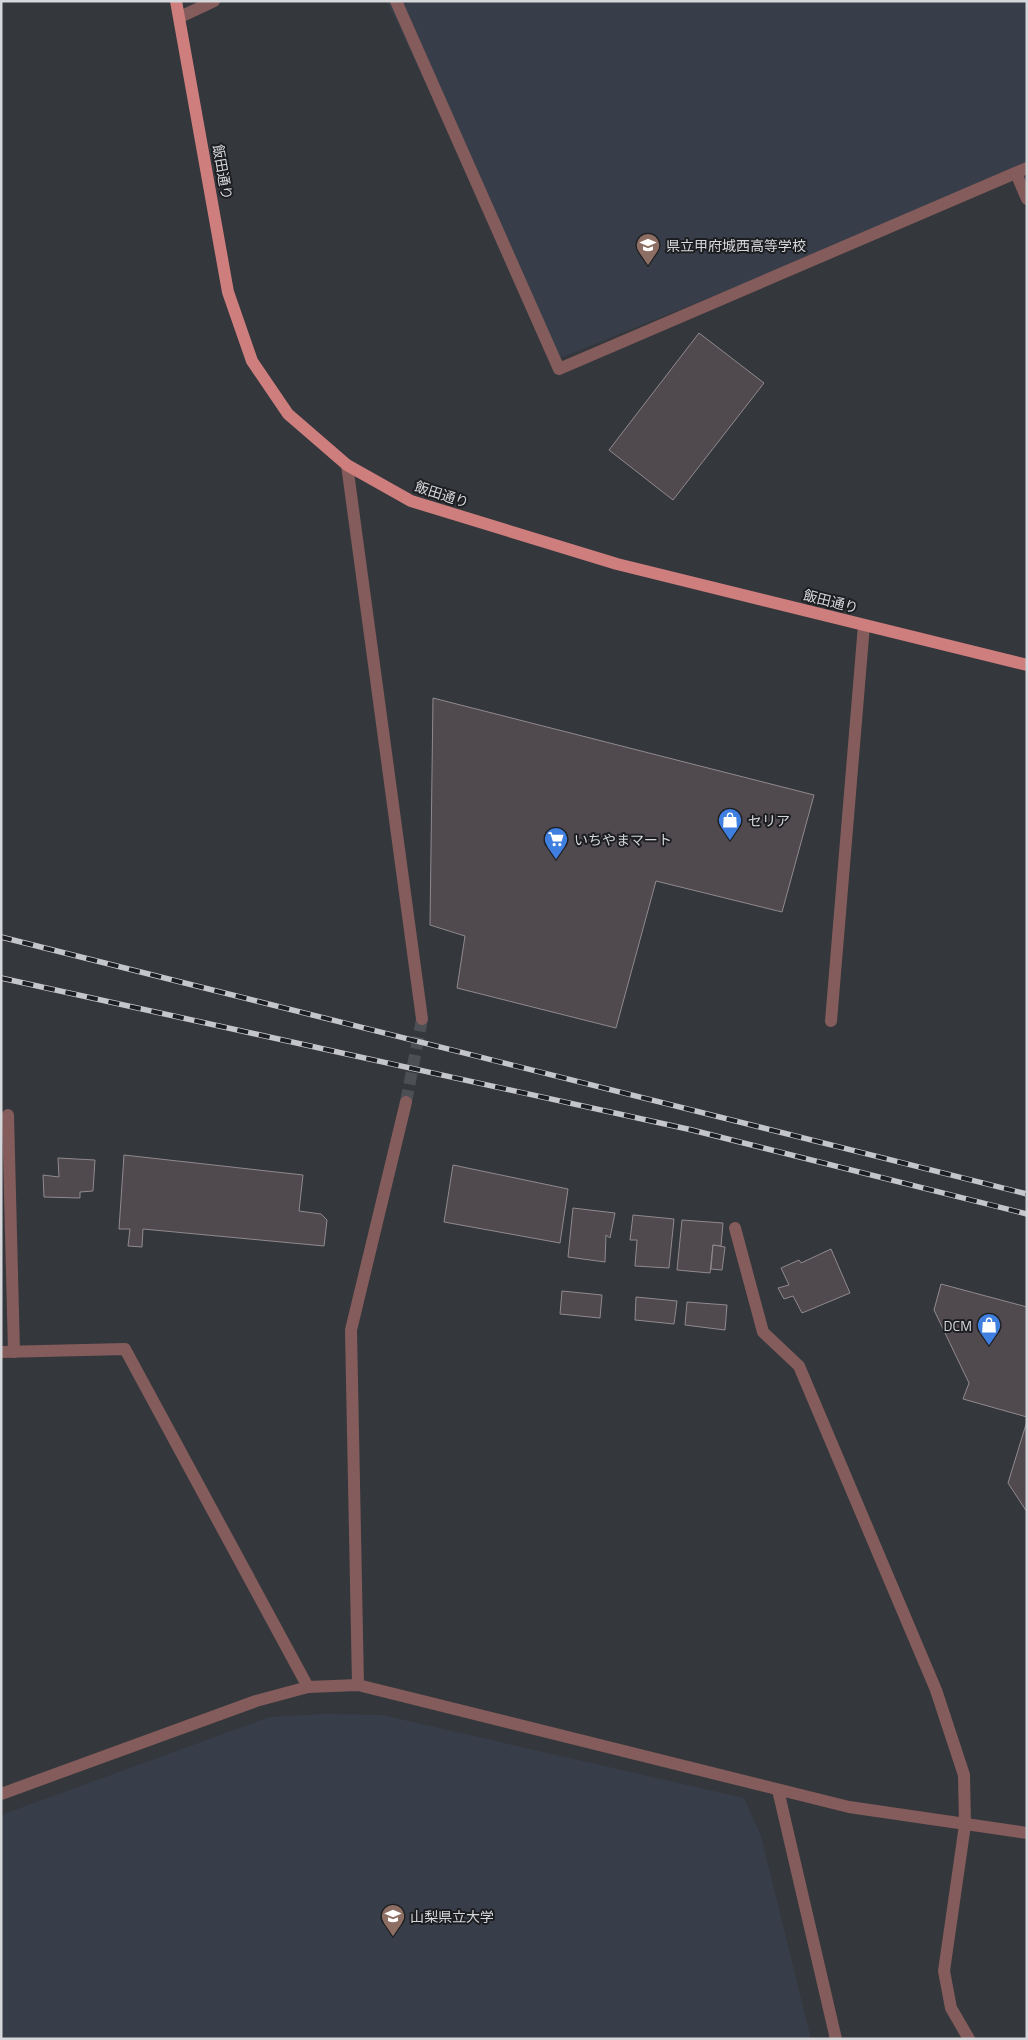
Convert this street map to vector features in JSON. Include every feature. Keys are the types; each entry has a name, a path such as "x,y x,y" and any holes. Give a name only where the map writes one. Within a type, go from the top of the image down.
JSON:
{"main road":[{"name":"飯田通り","path":"176,1 228,292 252,361 288,414 347,465 411,501 617,564 1027,665"}],"street":[{"path":"180,17 214,1"},
{"path":"396,1 559,369 1022,170 1027,199"},
{"path":"347,465 422,1019"},
{"path":"831,1021 864,625"},
{"path":"358,1685 351,1330 406,1102"},
{"path":"8,1115 8,1352 125,1348 308,1687"},
{"path":"735,1228 763,1332 799,1366 936,1690 964,1775 965,1824 944,1971 951,2008 969,2039"},
{"path":"1,1794 256,1701 308,1687 358,1685 849,1807 1027,1833"},
{"path":"778,1790 836,2039"}],"shaded area":[{"name":"県立甲府城西高等学校","path":"387,1 1027,1 1027,169 555,360"},
{"name":"山梨県立大学","path":"325,1714 382,1715 744,1798 761,1836 811,2039 1,2039 1,1815 270,1717"}],"building":[{"path":"699,333 764,383 673,500 609,450"},
{"path":"433,698 814,795 782,912 656,881 616,1028 457,988 465,936 430,925"},
{"path":"124,1155 303,1175 299,1211 321,1214 327,1220 324,1246 143,1229 142,1247 128,1246 130,1229 119,1229"},
{"path":"58,1158 95,1160 93,1191 80,1192 80,1198 44,1197 43,1175 59,1177"},
{"path":"453,1165 568,1189 560,1243 444,1222"},
{"path":"573,1208 615,1213 610,1238 606,1235 605,1262 568,1257"},
{"path":"633,1215 674,1219 669,1268 635,1266 637,1240 630,1240"},
{"path":"682,1220 723,1223 721,1246 713,1245 710,1273 677,1270"},
{"path":"713,1245 725,1247 722,1270 711,1269"},
{"path":"831,1249 850,1293 802,1313 793,1296 784,1299 778,1288 789,1285 781,1268 799,1260 801,1263"},
{"name":"DCM","path":"941,1284 1027,1307 1027,1417 963,1399 969,1383 934,1310"},
{"path":"562,1291 602,1295 600,1318 560,1314"},
{"path":"636,1297 677,1301 674,1324 635,1320"},
{"path":"687,1302 727,1305 725,1330 685,1325"},
{"path":"1027,1421 1027,1512 1008,1483"}],"tunnel":[{"path":"406,1102 422,1019"}],"railway":[{"path":"1,937 1027,1194"},
{"path":"1,978 692,1130 1027,1214"}],"place":[{"name":"県立甲府城西高等学校","path":"648,266"},
{"name":"セリア","path":"730,841"},
{"name":"いちやまマート","path":"556,860"},
{"name":"DCM","path":"989,1346"},
{"name":"山梨県立大学","path":"393,1937"}]}
